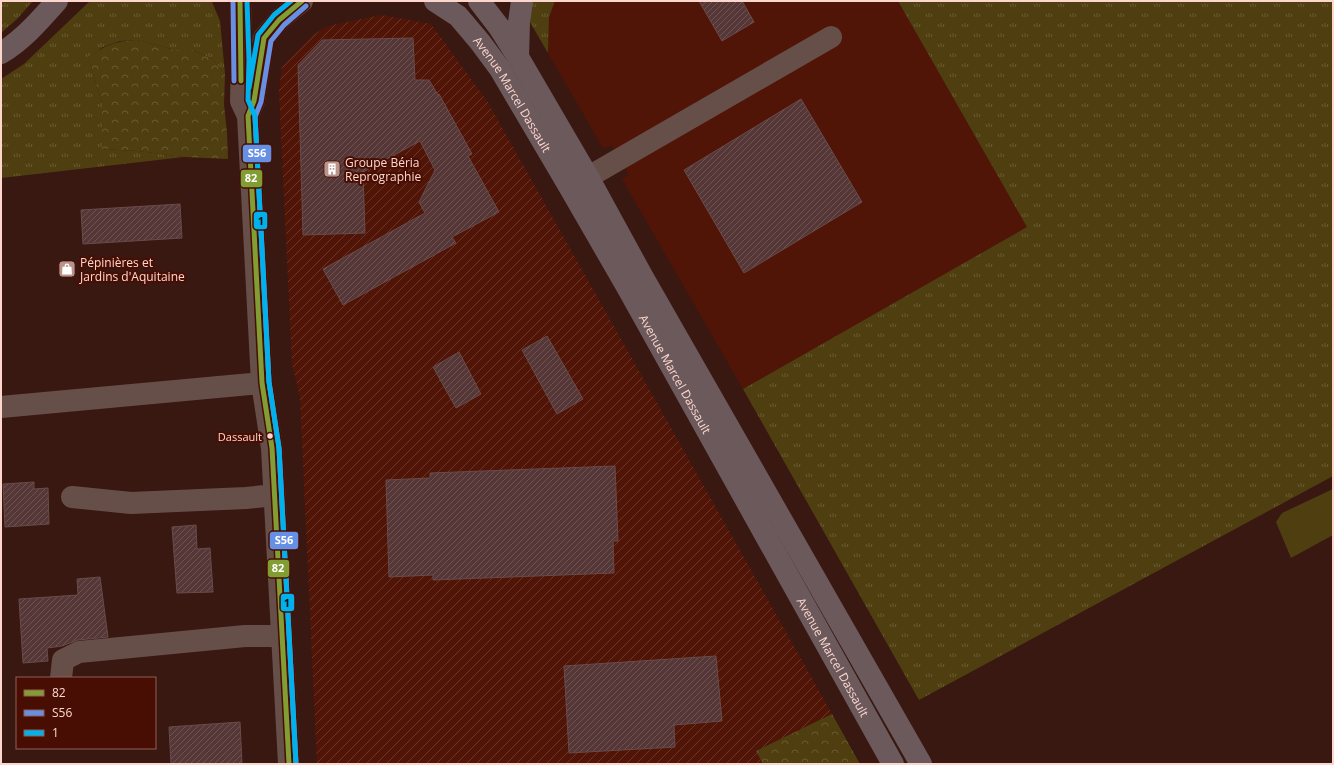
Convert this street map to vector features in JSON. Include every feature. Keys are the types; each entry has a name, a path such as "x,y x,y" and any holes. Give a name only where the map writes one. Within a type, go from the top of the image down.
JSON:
{"main road":[{"path":"1,53 10,48 28,32 57,1"},
{"name":"Avenue Marcel Dassault","path":"435,1 458,16 480,42 579,182 645,280 921,764"},
{"name":"Avenue Marcel Dassault","path":"479,1 499,27 518,57 579,182 893,764"},
{"path":"518,57 519,22 522,1"}],"street":[{"path":"240,1 242,60 241,101 248,116 262,382 272,448 275,495 289,764"},
{"path":"248,116 254,101 264,38 279,20 302,1"},
{"path":"579,182 831,37"},
{"path":"1,408 262,382"},
{"path":"72,496 131,503 246,498 275,495"},
{"path":"61,677 63,660 79,652 245,636 282,636"}],"shaded area":[{"path":"555,1 898,1 1027,227 743,389 622,179 629,175 612,145 603,148 548,53 549,17"},
{"path":"381,15 431,24 487,101 832,714 756,751 763,764 317,764 300,397 292,364 279,91 282,67 313,35 328,26"}],"green space":[{"path":"1,1 33,1 17,19 1,33"},
{"path":"90,1 212,2 220,21 225,74 212,59 193,50 175,50 137,40 120,41 103,47 88,57 102,103 102,149 138,151 184,157 1,178 1,79 24,64"},
{"path":"529,1 555,1 549,17 548,53 527,17"},
{"path":"898,1 1333,1 1333,476 919,700 743,389 1027,227"},
{"path":"137,40 175,50 193,50 212,59 225,74 224,104 228,159 184,157 138,151 102,149 102,103 88,57 111,44"},
{"path":"1333,489 1333,535 1291,558 1276,522 1282,513"},
{"path":"832,714 860,764 763,764 756,751"}],"building":[{"path":"699,1 742,1 754,22 722,41"},
{"name":"Groupe Béria Reprographie","path":"413,38 415,80 429,80 438,95 439,94 472,154 468,156 499,212 452,237 456,243 343,305 323,269 425,213 419,202 435,170 420,141 363,172 365,233 303,235 298,65 322,40"},
{"path":"801,99 862,202 744,273 684,170"},
{"path":"180,204 182,238 83,244 81,210"},
{"path":"547,336 583,399 557,414 522,350"},
{"path":"459,352 481,394 456,408 433,367"},
{"path":"615,466 618,541 613,541 614,573 433,580 433,575 389,577 386,480 430,478 430,473"},
{"path":"34,482 34,489 48,488 49,524 5,527 3,484"},
{"path":"196,525 197,549 210,548 213,592 177,593 172,527"},
{"path":"100,577 108,637 78,640 62,646 47,648 48,661 23,663 19,599 78,595 77,579"},
{"path":"716,656 722,721 674,725 675,747 569,753 564,666"},
{"path":"240,722 242,764 171,764 169,727"}],"transit line":[{"name":"S56","path":"233,1 234,81"},
{"name":"82","path":"240,1 241,81"},
{"name":"1","path":"247,1 249,60 248,100 255,116 269,382 279,448 296,764"},
{"name":"1","path":"249,88 258,35 274,15 291,1"},
{"name":"82","path":"289,764 272,448 262,383 248,116 254,101 264,38 279,20 302,1"},
{"name":"S56","path":"296,764 279,448 269,382 255,117 261,102 271,41 284,25 306,6"}],"place":[{"name":"Groupe Béria Reprographie","path":"332,169"},
{"name":"Pépinières et Jardins d'Aquitaine","path":"67,269"},
{"name":"Dassault","path":"270,436"}]}
